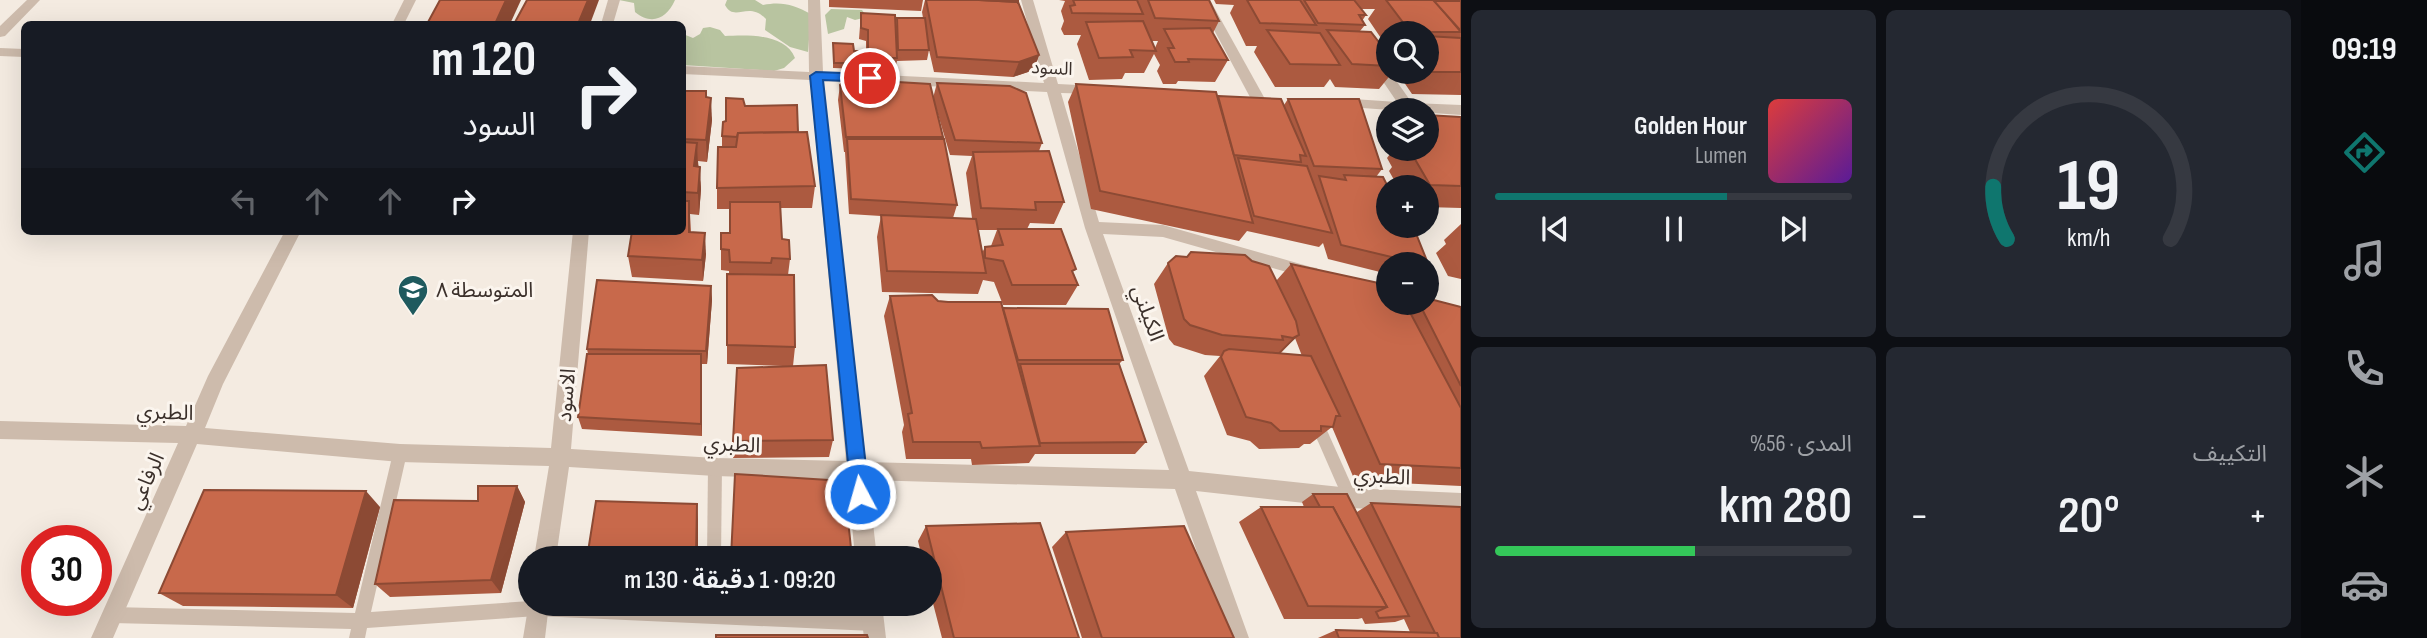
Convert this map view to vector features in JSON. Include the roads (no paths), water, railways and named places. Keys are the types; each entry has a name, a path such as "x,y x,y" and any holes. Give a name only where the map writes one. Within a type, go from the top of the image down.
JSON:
{"street":[{"path":"0,33 34,0"},
{"path":"400,21 410,0"},
{"path":"608,21 614,0"},
{"path":"814,0 816,76 865,546"},
{"name":"الكيلني","path":"1027,0 1093,228 1238,638"},
{"path":"1204,0 1258,99"},
{"path":"1364,43 1402,98"},
{"path":"0,52 21,52"},
{"name":"السود","path":"686,70 1108,91"},
{"path":"1326,103 1376,105"},
{"path":"1439,109 1461,110"},
{"path":"1093,228 1163,231 1242,259 1329,278"},
{"name":"الرفاعي","path":"112,615 215,382 291,235"},
{"name":"الاسود","path":"547,546 560,457 580,235"},
{"name":"الطبري","path":"0,430 191,435 400,453 560,457 715,467 1183,480 1350,498 1461,503"},
{"name":"الرفاعي","path":"102,638 112,616"},
{"path":"534,638 536,616"}],"lane":[{"path":"1311,412 1350,498"},
{"path":"357,638 400,453"},
{"path":"714,546 715,467"},
{"path":"112,615 361,621 518,608"},
{"path":"794,616 873,622"}],"place":[{"name":"المتوسطة ٨","path":"413,317"}]}
